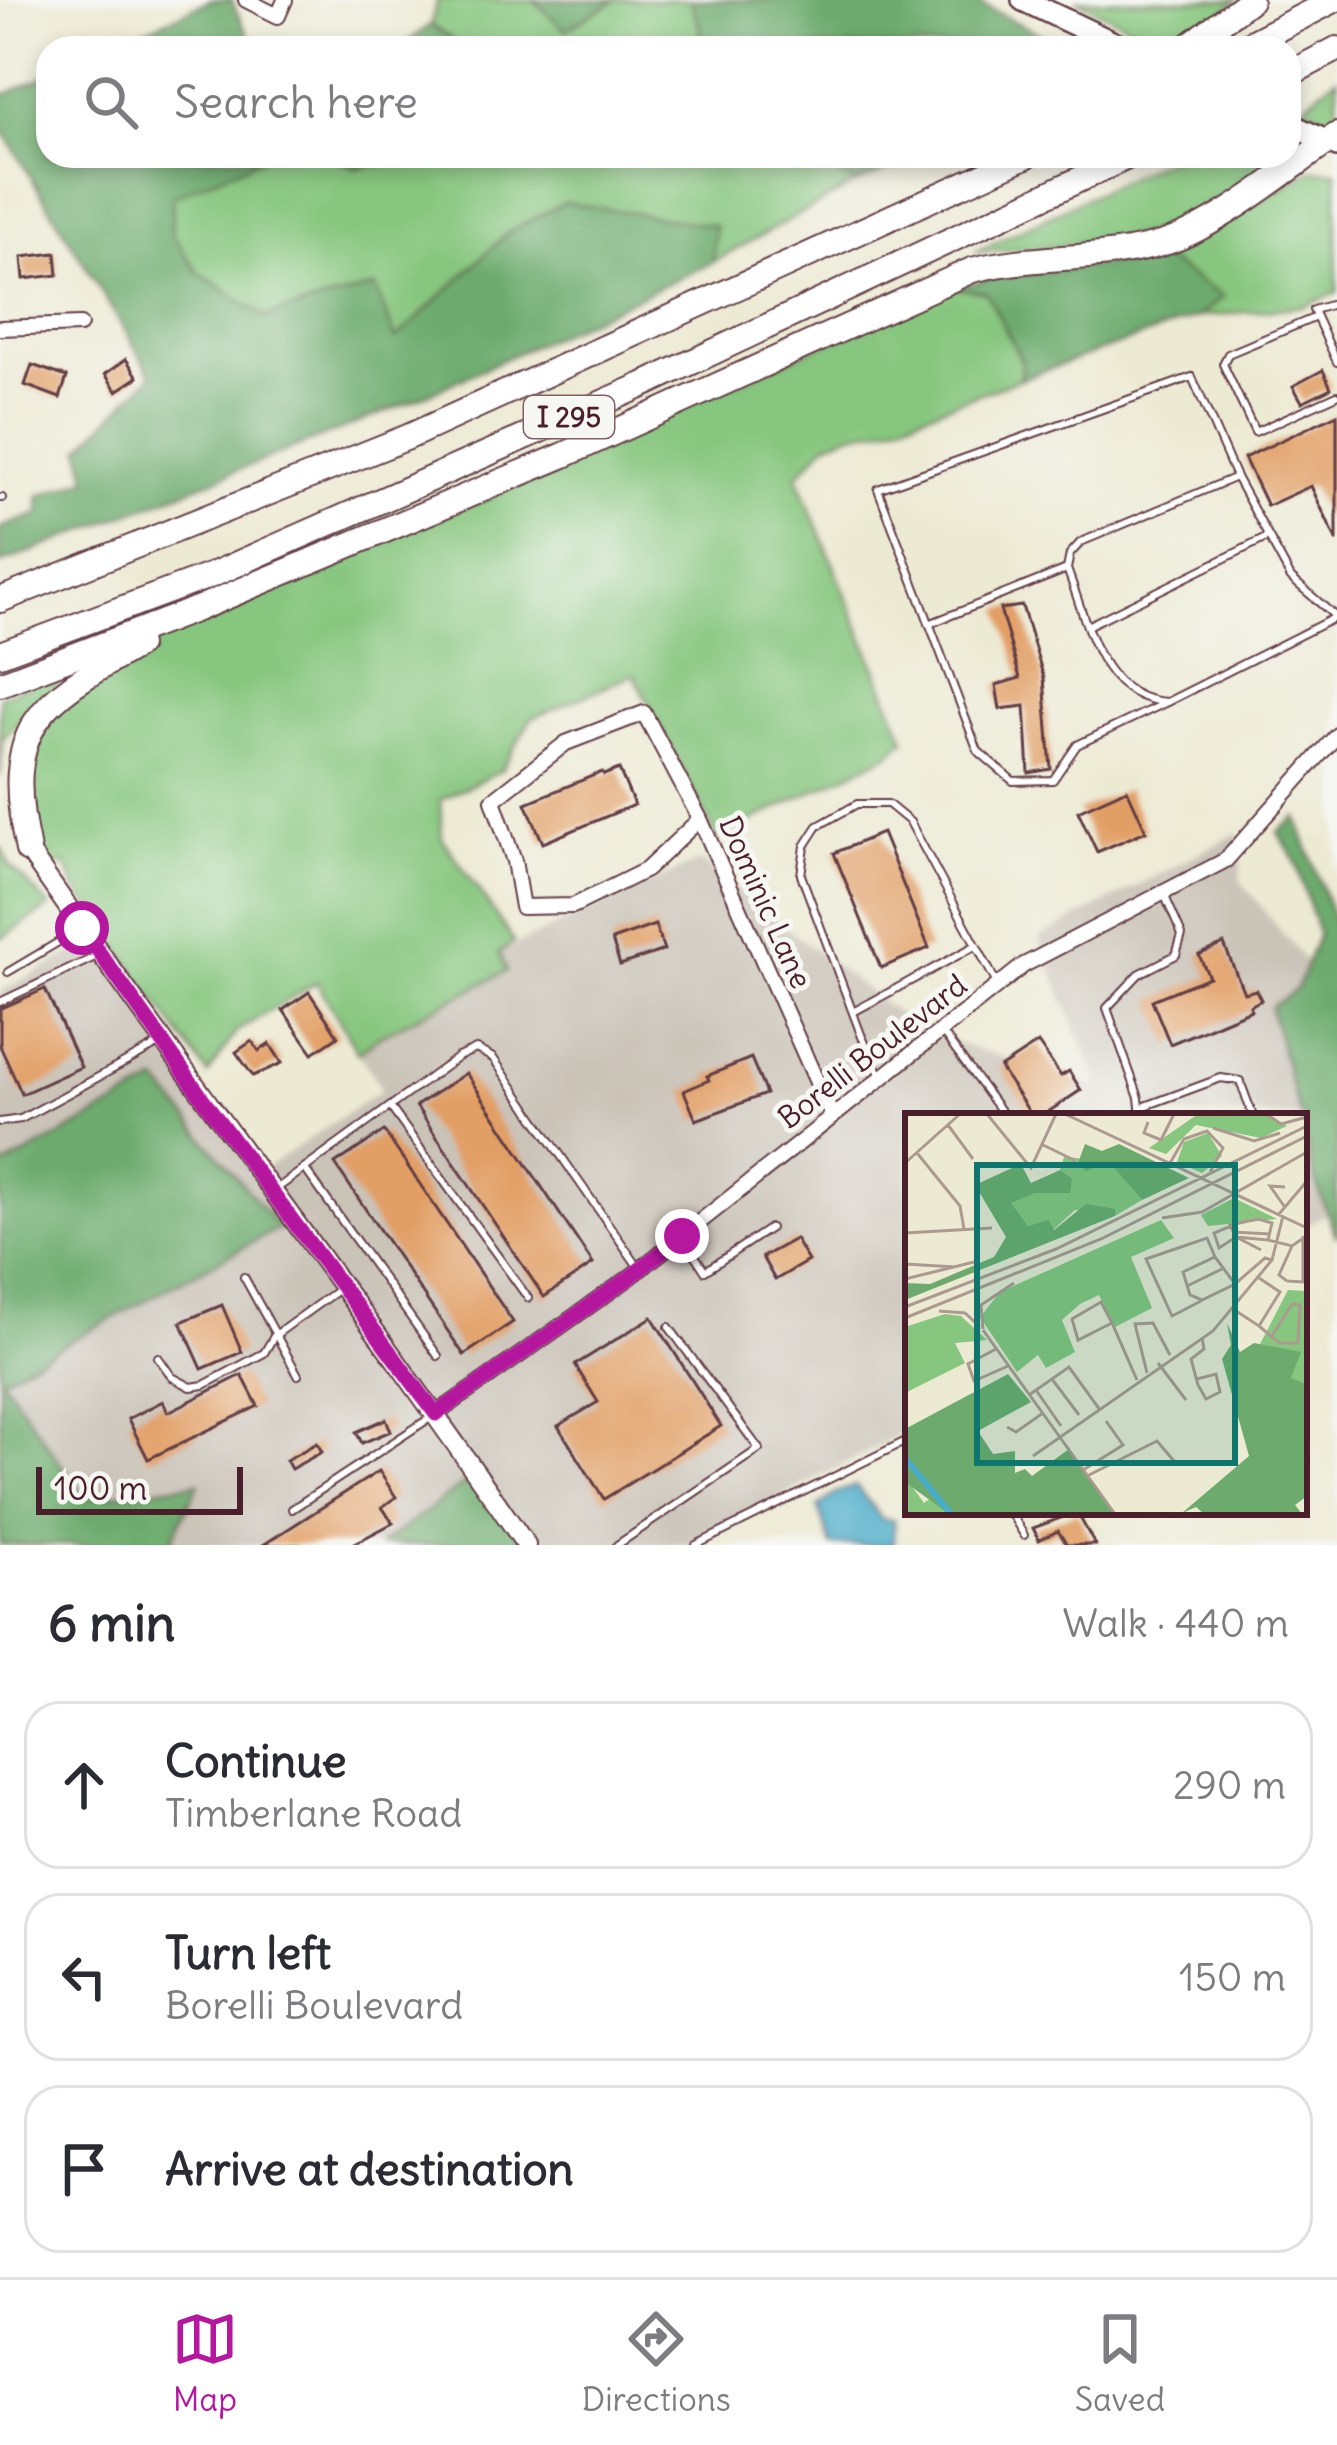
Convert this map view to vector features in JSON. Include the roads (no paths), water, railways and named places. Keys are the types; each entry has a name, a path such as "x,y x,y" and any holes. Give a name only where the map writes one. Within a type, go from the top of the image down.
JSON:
{"highway":[{"path":"1202,36 1250,0"},
{"path":"1264,36 1334,0"},
{"path":"1301,68 1337,49"},
{"path":"1301,161 1334,140"},
{"path":"408,437 434,409 965,168"},
{"name":"I 295","path":"0,600 408,437 1000,168"},
{"name":"I 295","path":"0,654 212,575 745,338 1104,168"},
{"path":"0,684 197,610 562,456 972,270 1169,242 1291,168"},
{"path":"28,850 15,818 8,777 14,740 22,724 38,705 197,610"},
{"path":"0,820 28,850"}],"main road":[{"path":"1023,0 1098,36"},
{"path":"1301,128 1334,140"}],"street":[{"path":"246,0 278,16 285,0"},
{"path":"0,328 80,325"},
{"name":"Dominic Lane","path":"700,819 646,870 573,906 522,907 514,861 493,800 566,743 644,712 700,819 832,1116"},
{"name":"Borelli Boulevard","path":"436,1414 640,1270 1024,965 1226,860 1332,752 1337,735"},
{"path":"28,850 526,1545"}],"lane":[{"path":"1337,303 1228,354 1223,364 1255,432 1337,394"},
{"path":"1314,314 1333,344 1337,362"},
{"path":"1192,377 1236,477 1291,578 1336,617 1077,745 1052,780 1013,782 978,752 878,489 1192,377"},
{"path":"1168,702 1146,701 1107,673 1067,569 1070,554 1081,542 1236,477"},
{"path":"1089,626 1269,537"},
{"path":"929,624 1067,569"},
{"path":"881,1076 801,875 805,846 818,826 857,804 888,804 910,822 998,985"},
{"path":"1164,894 1182,935 1176,955 1139,974 1107,1008 1141,1112 1221,1078 1240,1082 1252,1113"},
{"path":"8,972 82,928"},
{"path":"853,1012 975,946"},
{"path":"0,1002 100,955"},
{"path":"940,1029 1002,1113"},
{"path":"0,1122 21,1119 163,1042"},
{"path":"272,1192 458,1057 476,1049 493,1058 640,1270"},
{"path":"391,1108 528,1298"},
{"path":"305,1169 437,1356"},
{"path":"682,1236 705,1271 770,1228"},
{"path":"244,1276 298,1375"},
{"path":"158,1358 172,1377 191,1387 203,1385 264,1353 274,1336 342,1287"},
{"path":"617,1545 759,1449 669,1327"},
{"path":"292,1509 436,1414"},
{"path":"696,1545 905,1440"},
{"path":"1012,1515 1024,1535"}],"water":[{"path":"856,1486 882,1519 893,1520 894,1545 831,1545 818,1506"}]}
